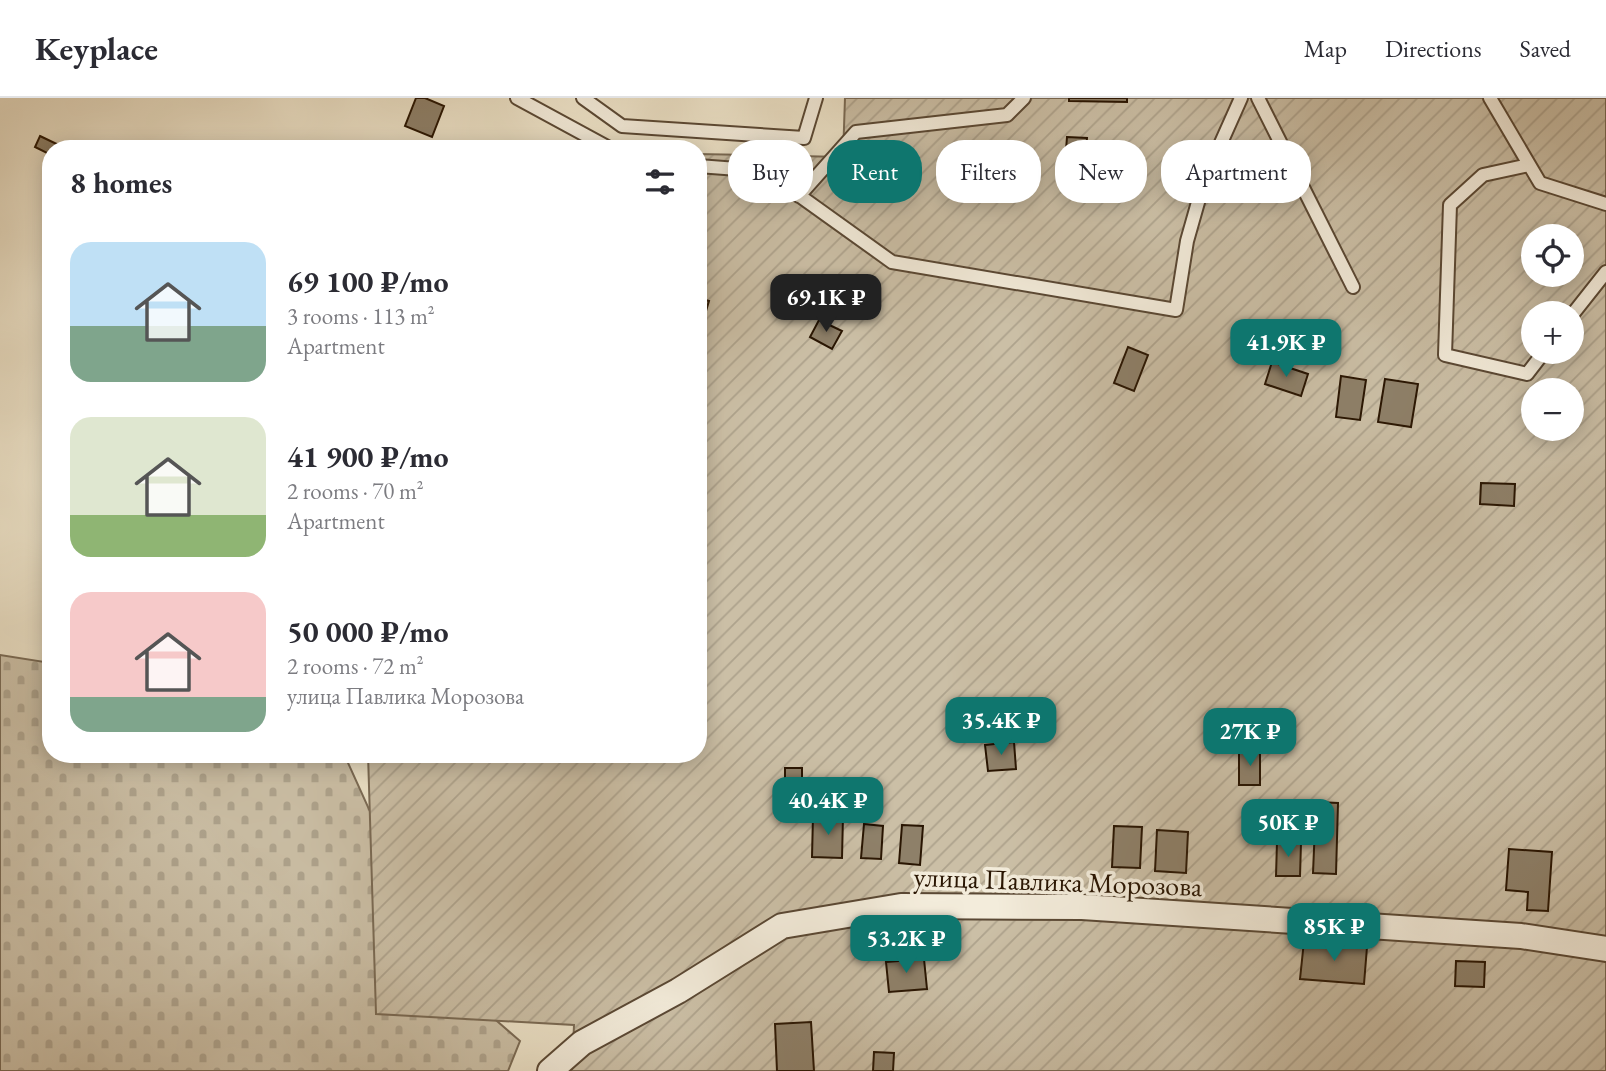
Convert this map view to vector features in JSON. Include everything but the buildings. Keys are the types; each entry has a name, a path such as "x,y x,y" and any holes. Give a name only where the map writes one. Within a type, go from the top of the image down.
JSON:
{"street":[{"name":"улица Павлика Морозова","path":"553,1070 582,1042 678,991 782,926 901,906 1082,907 1521,936 1606,949"}],"lane":[{"path":"517,98 594,140"},
{"path":"583,98 622,126 804,138 816,98"},
{"path":"813,180 856,132 1007,115 1024,98"},
{"path":"809,203 892,262 1176,310 1186,241 1204,181 1241,98"},
{"path":"1258,98 1353,286"},
{"path":"1490,98 1540,183 1606,204"},
{"path":"1530,165 1483,175 1450,205 1445,355 1527,373 1534,364"},
{"path":"707,167 728,168"},
{"path":"1583,301 1606,272"}],"green space":[{"path":"845,98 1606,98 1606,1071 572,1071 574,1025 376,1014 368,763 707,763 707,154 728,155 728,203 813,203 813,156 827,157 827,203 922,203 922,140 844,140"},
{"path":"0,655 42,662 42,763 348,763 444,975 520,1041 508,1071 0,1071"}]}
